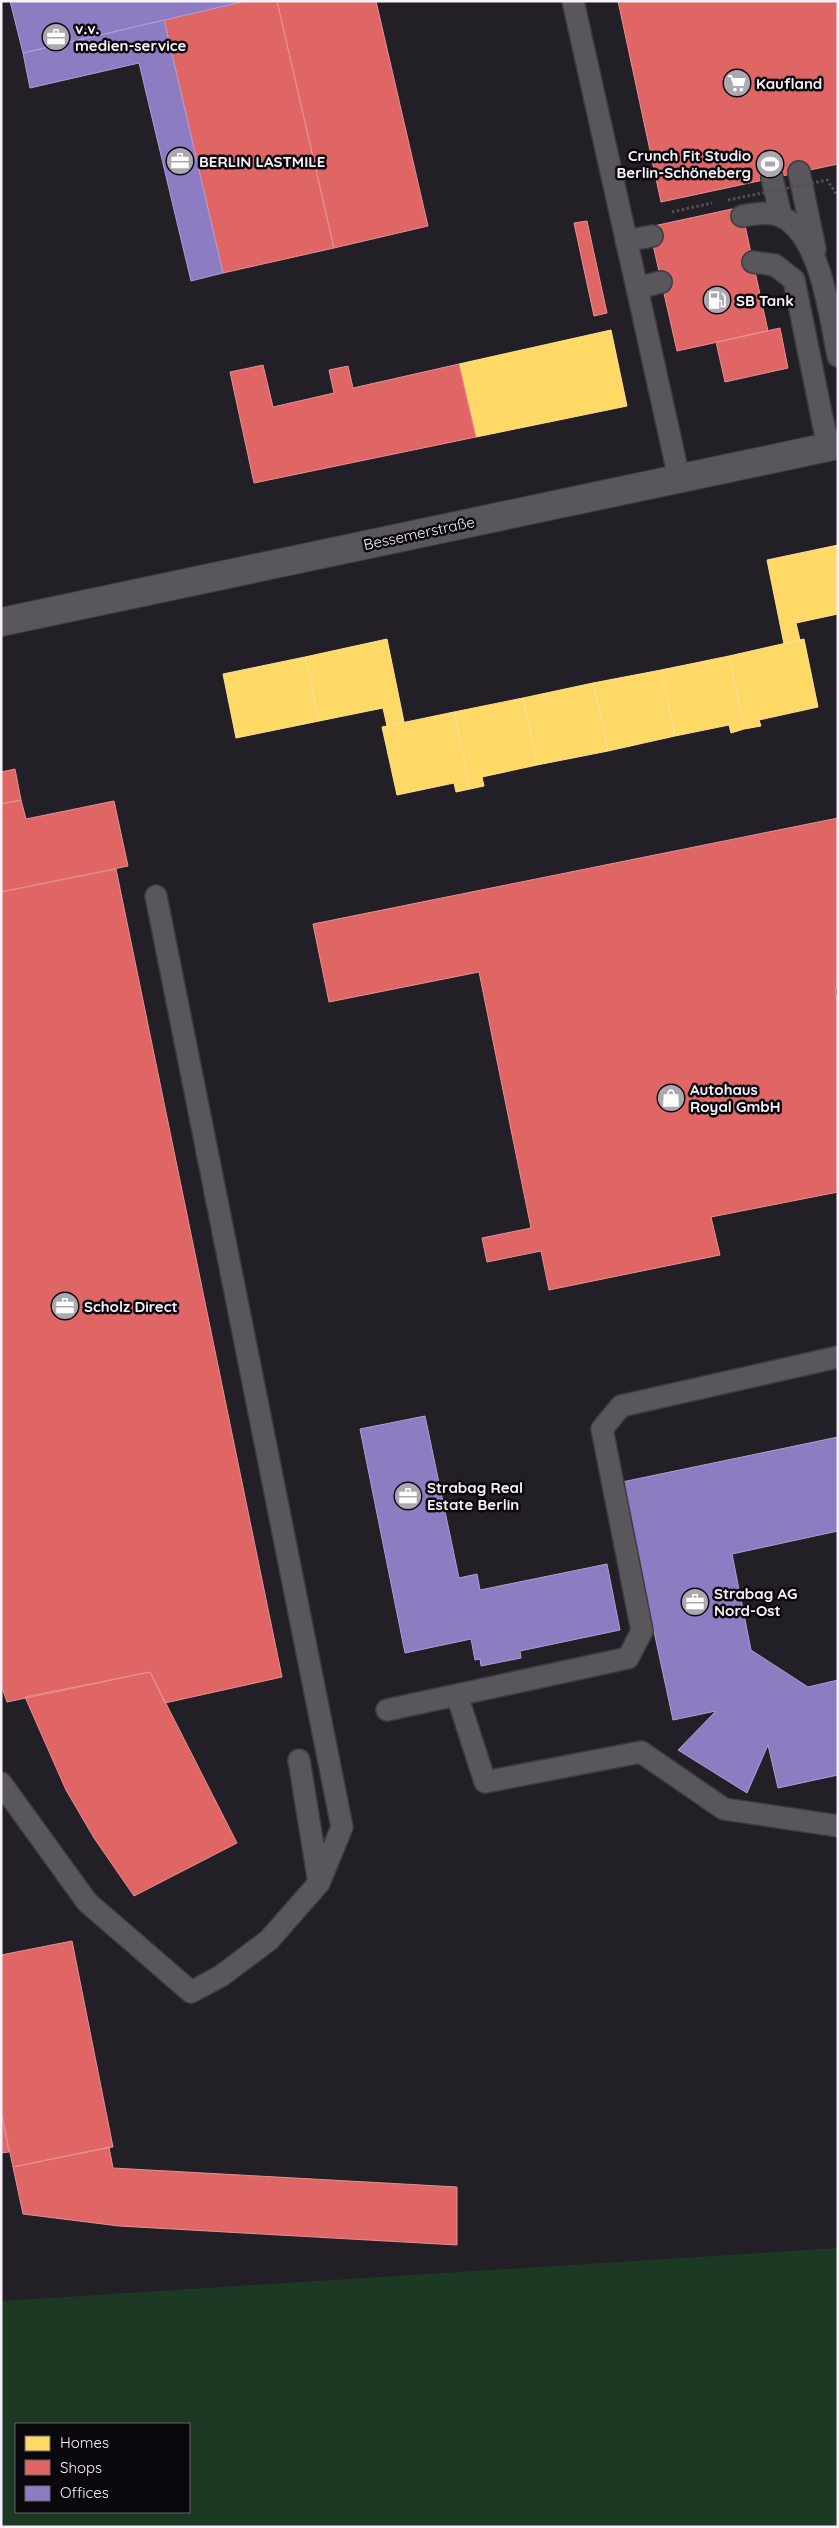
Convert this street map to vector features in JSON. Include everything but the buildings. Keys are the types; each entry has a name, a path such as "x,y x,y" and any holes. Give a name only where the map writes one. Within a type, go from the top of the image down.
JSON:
{"street":[{"name":"Bessemerstraße","path":"1,622 833,446"}],"lane":[{"path":"573,1 679,478"},
{"path":"799,172 838,356"},
{"path":"772,178 780,216"},
{"path":"742,216 762,213 780,216 805,238 818,262"},
{"path":"626,241 652,236"},
{"path":"753,262 775,265 794,280 833,446"},
{"path":"637,288 662,282"},
{"path":"1,1783 87,1902 191,1992 222,1976 269,1940 319,1883 342,1827 156,896"},
{"path":"387,1710 628,1658 642,1631 602,1429 621,1406 838,1356"},
{"path":"457,1695 485,1782 642,1752 724,1809 838,1826"},
{"path":"299,1760 319,1883"}],"path":[{"path":"728,200 828,180 838,196"}],"green space":[{"path":"838,2248 838,2527 1,2527 1,2301"}],"place":[{"name":"v.v. medien-service","path":"56,37"},
{"name":"Kaufland","path":"737,83"},
{"name":"BERLIN LASTMILE","path":"180,161"},
{"name":"Crunch Fit Studio Berlin-Schöneberg","path":"770,164"},
{"name":"SB Tank","path":"717,300"},
{"name":"Autohaus Royal GmbH","path":"671,1098"},
{"name":"Scholz Direct","path":"65,1306"},
{"name":"Strabag Real Estate Berlin","path":"408,1496"},
{"name":"Strabag AG Nord-Ost","path":"695,1602"}]}
